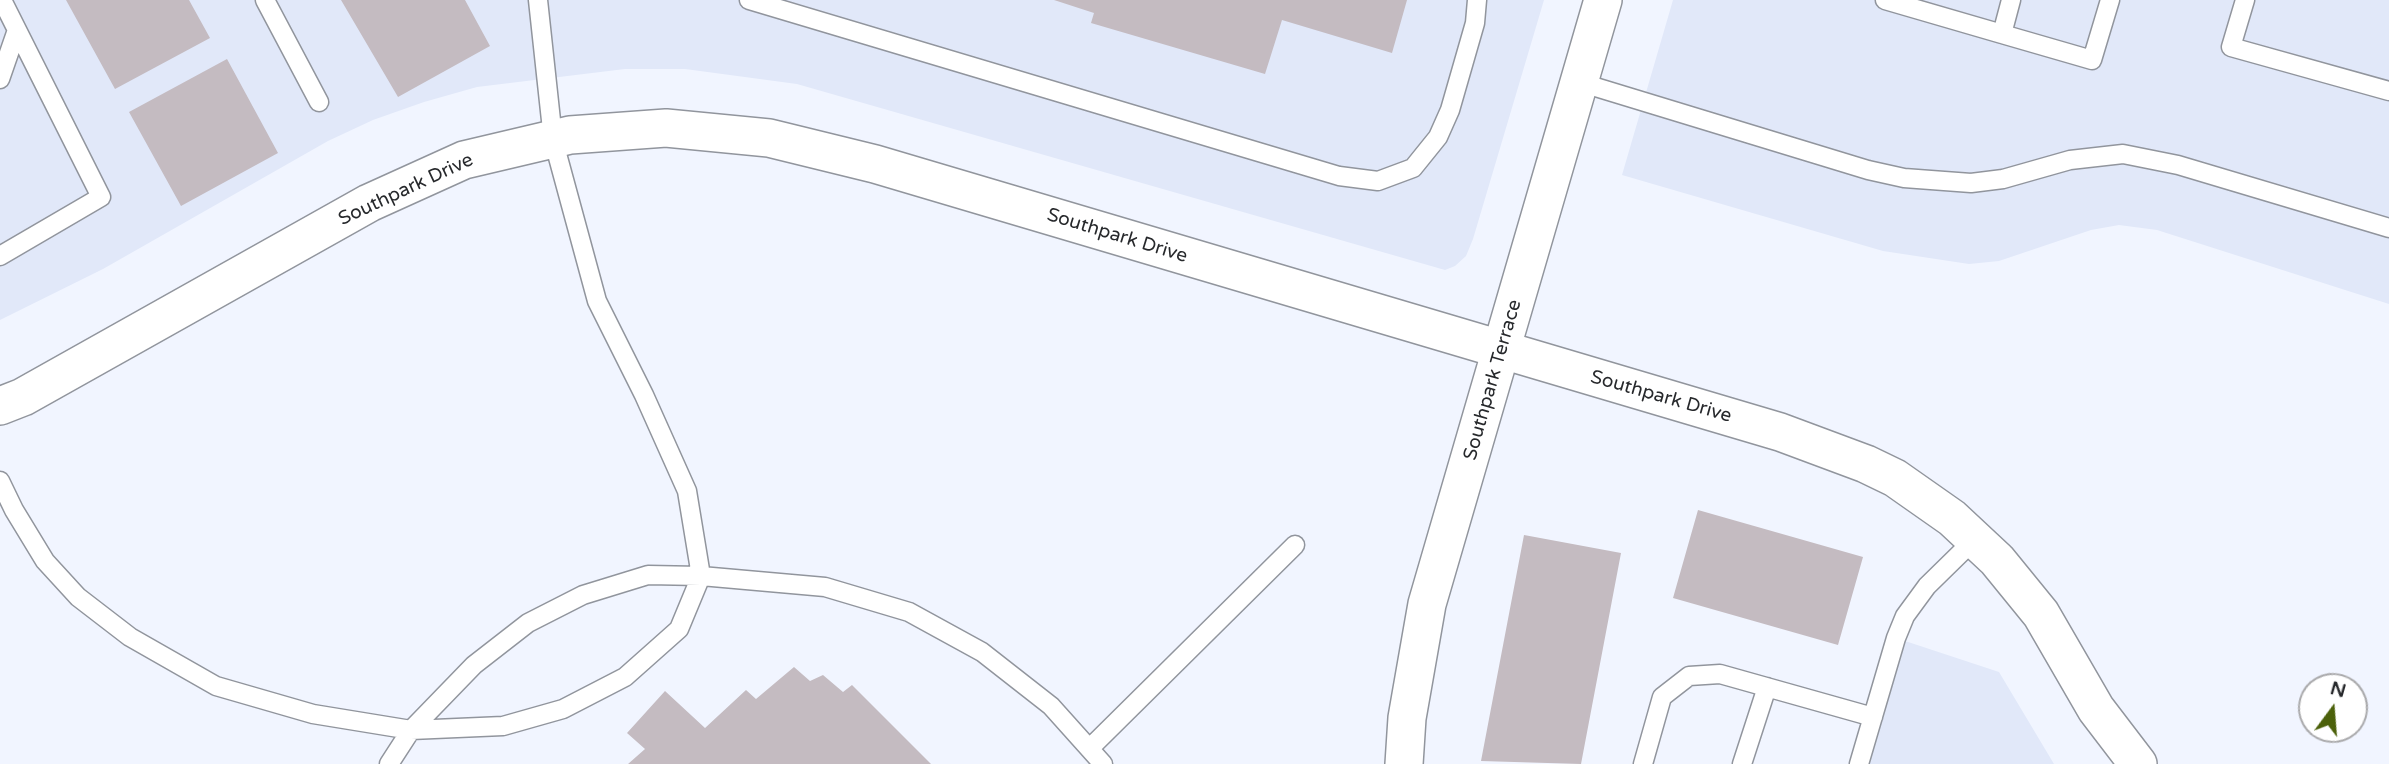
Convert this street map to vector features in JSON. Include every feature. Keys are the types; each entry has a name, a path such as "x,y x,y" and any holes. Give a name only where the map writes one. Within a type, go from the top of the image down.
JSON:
{"street":[{"name":"Southpark Terrace","path":"1404,764 1407,718 1427,604 1603,0"},
{"name":"Southpark Drive","path":"0,406 47,384 369,203 464,160 569,135 666,128 769,138 889,168 1834,450 1895,478 1976,538 2041,614 2096,709 2138,764"}],"lane":[{"path":"0,256 101,197 2,0"},
{"path":"265,0 319,102"},
{"path":"0,481 13,510 45,561 78,597 130,637 216,686 313,714 411,730 503,726 563,709 625,677 679,629 701,576 687,491 644,395 597,301 553,139 538,0"},
{"path":"749,0 1325,172 1378,181 1412,168 1438,137 1450,110 1471,35 1477,0"},
{"path":"2001,34 2011,0"},
{"path":"1894,1 2092,60 2110,0"},
{"path":"2245,0 2231,47 2389,91"},
{"path":"0,79 17,30"},
{"path":"1579,82 1868,170 1904,178 1971,183 2003,180 2070,160 2123,154 2178,165 2389,228"},
{"path":"1859,764 1905,616 1927,586 1976,538"},
{"path":"1091,747 1295,545"},
{"path":"389,764 411,730 474,665 528,623 583,595 648,575 701,576 825,587 909,612 982,652 1051,706 1091,747 1103,764"},
{"path":"1643,764 1662,697 1689,676 1720,674 1873,718"},
{"path":"1742,764 1767,687"}],"shaded area":[{"path":"0,0 1544,0 1473,239 1466,256 1455,266 1445,270 797,84 685,69 625,69 477,87 373,120 328,141 103,269 0,320"},
{"path":"1673,0 2389,0 2389,304 2157,230 2119,225 2091,230 1999,261 1969,264 1883,251 1622,175"},
{"path":"1896,638 1999,672 2054,764 1859,764"}],"building":[{"path":"66,0 189,0 210,38 115,89"},
{"path":"341,0 465,0 490,46 398,97"},
{"path":"1054,0 1407,0 1392,53 1282,20 1265,74 1091,23 1094,13"},
{"path":"227,59 278,153 181,206 129,112"},
{"path":"1698,510 1863,557 1838,645 1673,598"},
{"path":"1524,535 1621,553 1581,764 1481,761"},
{"path":"794,667 810,681 823,675 843,692 852,685 931,764 628,764 645,749 627,733 665,691 705,728 746,690 756,699"}]}
